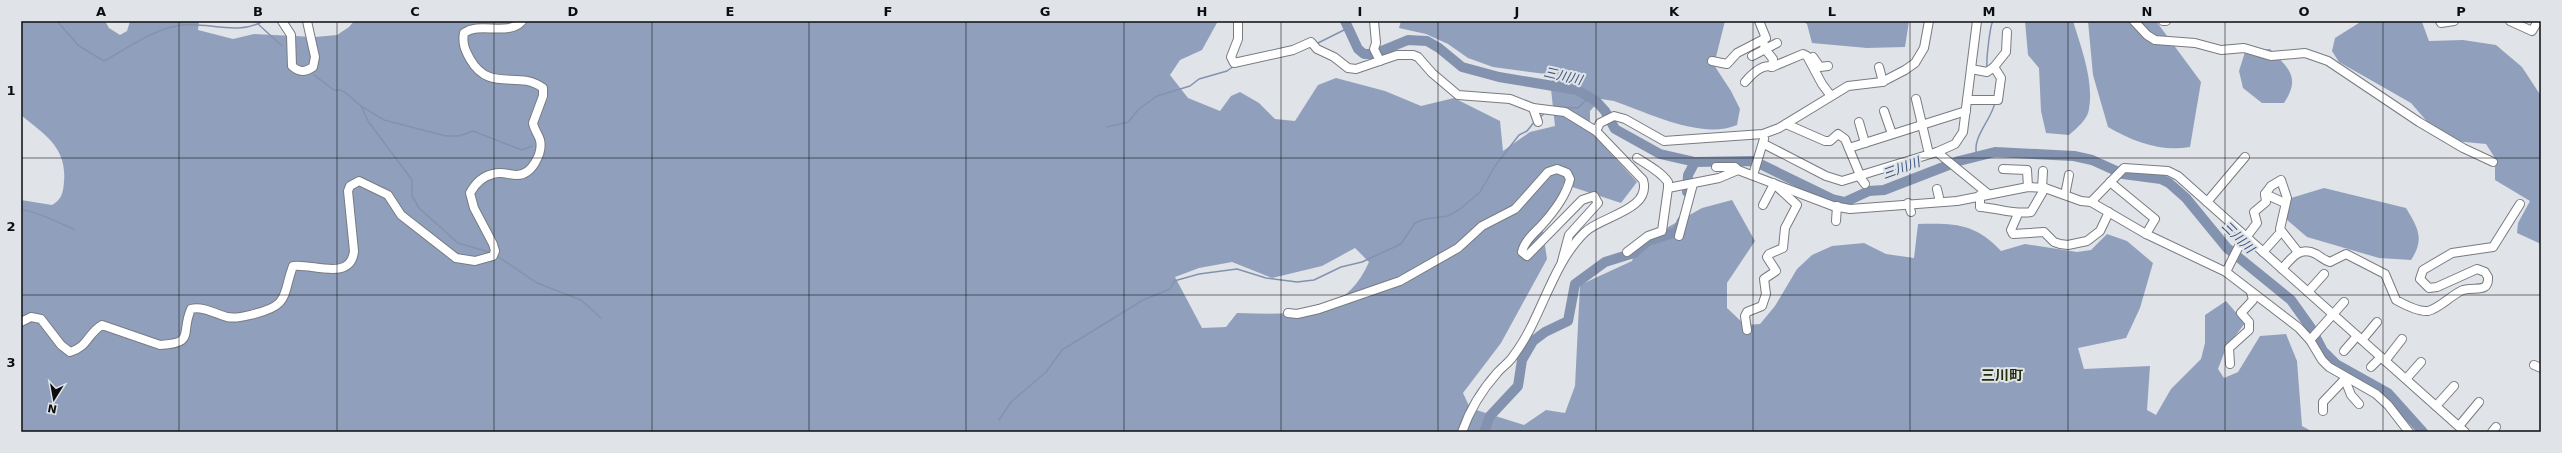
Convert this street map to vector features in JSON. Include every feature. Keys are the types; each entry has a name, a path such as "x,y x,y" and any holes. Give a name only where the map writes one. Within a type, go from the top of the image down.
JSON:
{"street":[{"path":"282,21 291,35 292,66 298,71 306,72 313,66 315,57 307,21"},
{"path":"21,322 31,317 41,319 61,345 70,352 81,349 97,328 102,325 160,345 179,343 186,336 191,309 209,311 229,317 269,310 278,306 285,297 293,266 335,269 348,265 352,260 354,251 348,191 350,186 359,181 366,182 388,195 402,215 456,258 475,261 492,256 495,251 493,244 474,208 470,192 474,186 492,174 501,172 518,176 527,172 536,163 540,141 533,123 543,96 543,88 537,83 527,80 490,79 474,65 463,41 464,33 469,29 507,28 518,25 522,21"},
{"path":"1238,21 1238,39 1231,57 1234,63 1294,50 1311,42 1317,49 1334,57 1348,68 1363,68 1380,60 1397,55 1413,55 1418,57 1458,95 1510,99 1536,115 1549,111 1565,112 1590,130 1596,131 1640,174 1645,186 1643,195 1628,209 1607,217 1586,232 1562,264 1514,356 1490,380 1471,406 1462,432"},
{"path":"1374,21 1376,43 1374,49 1380,60"},
{"path":"1712,61 1727,64 1737,53 1766,38 1759,21"},
{"path":"1596,131 1604,120 1614,116 1625,119 1664,141 1763,134 1786,124 1855,84 1870,85 1883,82 1915,63 1924,48 1929,21"},
{"path":"1764,144 1836,180 1842,181 1933,153 1955,144 1961,138 1966,111 1977,21"},
{"path":"2134,21 2156,40 2195,43 2221,50 2244,48 2271,56 2305,53 2328,61 2419,122 2463,148 2493,162"},
{"path":"2440,21 2441,23 2454,21"},
{"path":"2510,21 2532,31 2538,21"},
{"path":"1991,69 2006,52 2007,32"},
{"path":"1763,40 1766,50 1773,59 1772,67"},
{"path":"1752,56 1777,43"},
{"path":"1745,82 1761,68 1768,65 1772,67 1809,52 1817,65 1823,68 1828,66"},
{"path":"1803,54 1810,59 1815,73 1832,96"},
{"path":"1879,67 1883,82"},
{"path":"1967,100 1995,100 2001,78 1991,69 1971,69"},
{"path":"1916,99 1933,153 1959,170 1984,194"},
{"path":"1884,111 1892,134"},
{"path":"1849,148 1966,111"},
{"path":"1859,122 1865,143"},
{"path":"1786,124 1825,141 1830,141 1838,134 1845,139 1855,158 1859,175 1865,184"},
{"path":"1754,172 1758,156 1764,144 1763,134"},
{"path":"2206,202 2245,157"},
{"path":"1627,252 1648,236 1662,231 1668,188 1668,182 1661,174 1650,169 1637,158"},
{"path":"1716,167 1735,167 1738,170 1754,172 1772,183 1797,205 1785,228 1783,248 1769,254 1767,258 1776,271 1764,279 1766,294 1762,306 1747,312 1745,316 1747,330"},
{"path":"2091,202 2124,168 2168,171 2178,176 2462,429 2480,402"},
{"path":"1288,313 1297,314 1319,309 1400,281 1458,248 1482,226 1515,209 1548,172 1558,169 1567,173 1570,179 1566,191 1555,209 1528,240 1522,252 1527,256 1582,200 1594,196 1598,199 1594,208 1569,235 1561,259 1562,264"},
{"path":"2003,169 2027,170 2028,187"},
{"path":"1668,188 1719,178 1738,170"},
{"path":"1984,194 1980,207 2003,208 2018,214 2031,212 2043,188 2043,171"},
{"path":"2065,195 2068,175"},
{"path":"2112,180 2155,219 2146,234"},
{"path":"2226,272 2238,248 2257,223 2254,212 2266,202 2265,194 2271,186 2281,180 2287,198 2280,229 2298,252 2316,254 2330,262 2342,255 2354,258 2385,274 2396,300 2414,308 2429,310 2462,291 2482,289 2487,284 2488,277 2485,272 2477,269 2437,287 2429,288 2420,280 2423,270 2452,253 2493,247 2520,204"},
{"path":"1763,205 1772,183"},
{"path":"1772,183 1837,206 1850,209 1908,203 1957,201 1984,194 2028,187 2043,188 2091,202 2146,234 2226,272 2294,324 2311,339 2322,360 2343,380 2351,395 2359,404"},
{"path":"1679,236 1692,184"},
{"path":"1937,189 1940,202"},
{"path":"2265,194 2286,203"},
{"path":"1908,203 1911,212"},
{"path":"1836,221 1837,206"},
{"path":"2018,214 2011,230 2013,234 2044,232 2054,242 2068,245 2087,241 2098,234 2109,212"},
{"path":"2263,252 2280,233"},
{"path":"2282,268 2298,252"},
{"path":"2308,292 2324,274"},
{"path":"2230,364 2229,348 2249,330 2250,326 2241,313 2253,300 2251,292"},
{"path":"2311,339 2344,302"},
{"path":"2344,351 2377,322"},
{"path":"2371,367 2383,359 2402,339"},
{"path":"2406,379 2422,362"},
{"path":"2323,411 2323,402 2343,380"},
{"path":"2343,380 2376,394 2388,405 2409,432"},
{"path":"2436,406 2454,386"}],"shaded area":[{"path":"21,21 105,21 109,28 120,35 127,31 130,21 199,21 198,30 233,39 254,34 315,37 337,35 349,27 354,21 1218,21 1202,50 1180,60 1170,75 1188,98 1220,111 1231,96 1240,92 1259,103 1275,119 1295,121 1318,85 1336,78 1385,91 1421,106 1454,98 1500,121 1503,151 1530,132 1555,126 1551,89 1553,75 1493,67 1468,58 1448,44 1426,34 1399,28 1401,21 1725,21 1714,65 1731,91 1740,109 1737,125 1723,129 1691,127 1659,118 1614,101 1601,99 1590,111 1590,131 1637,182 1621,203 1563,184 1558,211 1542,225 1547,259 1501,343 1463,393 1470,408 1524,425 1546,410 1565,413 1575,386 1580,285 1632,261 1638,244 1702,208 1732,200 1755,241 1727,283 1727,308 1745,325 1760,324 1775,306 1797,269 1812,255 1832,246 1864,243 1886,254 1914,258 1918,224 1953,225 1973,230 1982,235 2001,251 2025,244 2077,252 2091,250 2107,234 2127,241 2153,263 2140,308 2126,338 2078,348 2084,369 2150,366 2147,410 2156,415 2171,389 2201,359 2205,343 2205,315 2226,301 2245,323 2226,348 2218,369 2224,378 2238,372 2260,336 2286,334 2297,361 2302,426 2313,432 21,432 21,200 52,205 61,195 64,182 64,170 62,160 53,143 21,115","holes":["1355,248 1369,262 1358,281 1345,295 1330,304 1314,310 1296,313 1237,313 1226,327 1202,328 1175,277 1199,268 1232,262 1272,278 1322,266"]},
{"path":"1803,21 1909,21 1905,47 1867,48 1812,43 1807,24"},
{"path":"2025,21 2073,21 2086,64 2090,87 2090,98 2087,116 2069,135 2046,133 2041,111 2039,68 2028,55"},
{"path":"2088,21 2156,21 2201,82 2190,147 2158,147 2128,137 2108,127 2093,75"},
{"path":"2362,21 2422,22 2429,41 2463,40 2496,45 2522,67 2541,96 2541,244 2517,233 2518,223 2530,201 2495,180 2495,158 2486,144 2443,140 2411,103 2339,62 2332,51 2335,38"},
{"path":"2270,49 2283,62 2292,80 2292,86 2284,103 2262,103 2243,88 2239,71 2245,52"},
{"path":"2324,188 2406,208 2417,228 2419,240 2418,246 2411,260 2379,258 2307,237 2286,219 2291,198"}],"waterway":[{"path":"57,21 79,46 104,61 148,36 167,28 187,25 242,28 253,26 263,21"},
{"name":"三川川","path":"1345,21 1358,49 1364,54 1374,54 1408,40 1427,41 1439,48 1462,67 1499,77 1577,90 1596,101 1605,111 1615,129 1660,154 1695,162 1754,161 1832,199 1845,202 1869,191 1884,190 1959,161 1995,152 2074,156 2092,160 2123,174 2161,179 2169,183 2186,198 2227,248 2291,300 2311,328 2323,351 2336,364 2388,393 2423,432"},
{"path":"1987,67 1988,43 1993,21"},
{"path":"258,24 282,46"},
{"path":"1318,43 1348,28"},
{"path":"1107,127 1128,122 1139,109 1157,96 1190,86 1199,79 1227,71 1234,66"},
{"path":"314,75 334,90 341,90 361,106 368,121 412,180 412,196 419,208 458,243 489,252"},
{"path":"1554,107 1578,108 1589,97"},
{"path":"1977,156 1976,149 1979,135 1993,109 1995,102"},
{"path":"361,106 384,120 446,136 459,136 473,131 522,150 532,146"},
{"path":"1539,118 1546,112"},
{"path":"999,420 1011,402 1046,372 1062,350 1143,300 1170,289 1174,281 1199,274 1237,269 1266,278 1297,282 1314,280 1341,267 1362,262 1401,244 1415,223 1425,219 1448,216 1460,209 1480,192 1495,166 1519,135 1527,131 1535,121"},
{"path":"1687,192 1688,175 1695,162"},
{"path":"21,210 39,214 74,229"},
{"path":"1484,432 1490,416 1518,386 1522,360 1533,341 1545,332 1568,321 1575,284 1605,262 1634,253 1648,241 1677,232 1682,221"},
{"path":"497,256 537,283 581,300 601,318"}],"district":[{"name":"三川町","path":"2002,375"}]}
